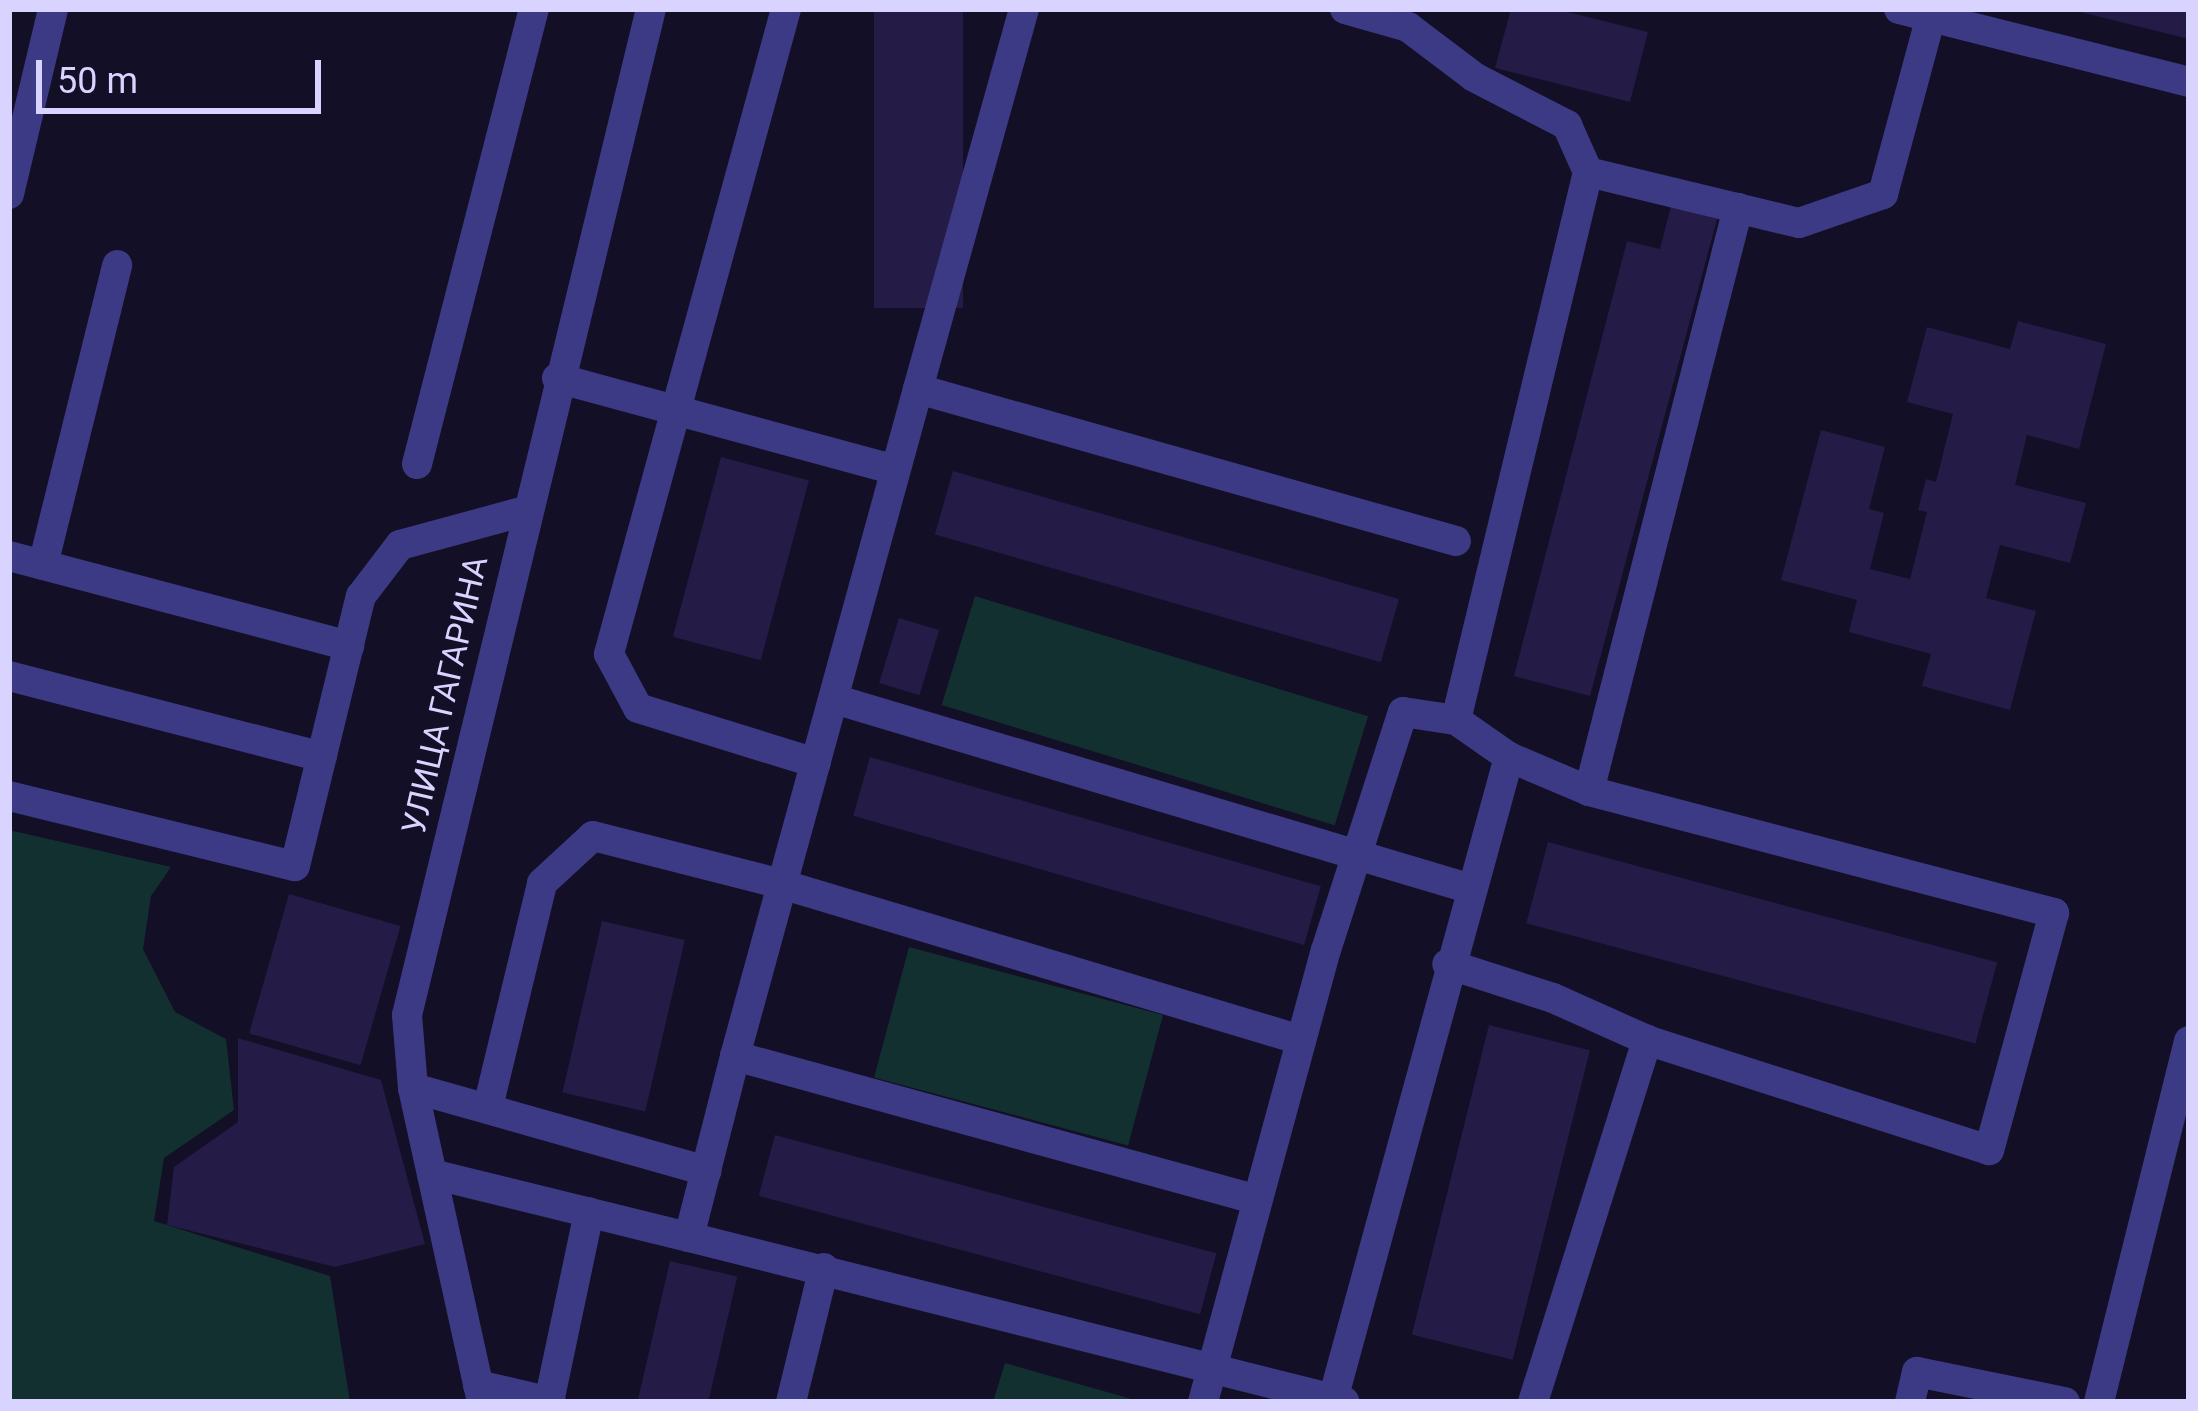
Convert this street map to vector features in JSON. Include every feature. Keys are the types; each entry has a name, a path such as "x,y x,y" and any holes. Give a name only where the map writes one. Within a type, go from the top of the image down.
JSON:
{"street":[{"path":"9,194 53,9"},
{"path":"417,464 534,9"},
{"name":"УЛИЦА ГАГАРИНА","path":"480,1393 412,1088 407,1015 557,378 651,9"},
{"path":"786,9 609,654 638,708 816,763"},
{"path":"689,1237 781,884 1024,9"},
{"path":"1345,9 1411,18 1474,77 1567,125 1588,172 1456,720"},
{"path":"1899,9 1932,13 2189,82"},
{"path":"1588,172 1798,223 1883,194 1932,13"},
{"path":"1588,790 1738,208"},
{"path":"43,565 117,266"},
{"path":"557,378 895,470"},
{"path":"918,389 1456,542"},
{"path":"9,796 295,866 361,596 400,544 525,511"},
{"path":"9,556 349,646"},
{"path":"9,676 322,757"},
{"path":"834,699 1468,888"},
{"path":"1203,1402 1301,1040 1403,712 1456,720 1509,757 1588,790 2054,913 1989,1150 1647,1040 1553,998 1447,964"},
{"path":"432,1174 1213,1364 1339,1401 1447,964 1509,757"},
{"path":"488,1107 542,883 593,836 781,884 1301,1040"},
{"path":"1532,1402 1647,1040"},
{"path":"2099,1402 2189,1041"},
{"path":"735,1056 1258,1200"},
{"path":"412,1088 706,1171"},
{"path":"480,1393 550,1402 589,1212"},
{"path":"791,1402 824,1268"},
{"path":"1910,1402 1917,1372 2065,1402"}],"green space":[{"path":"975,596 1368,716 1335,825 942,705"},
{"path":"9,830 171,867 151,896 143,949 175,1012 226,1039 234,1110 164,1158 154,1221 330,1276 350,1402 9,1402"},
{"path":"909,947 1163,1015 1128,1145 874,1077"},
{"path":"1005,1363 1135,1400 1135,1402 993,1402"}],"building":[{"path":"874,9 963,9 963,308 874,308"},
{"path":"1511,9 1556,9 1648,32 1630,102 1495,68"},
{"path":"2076,9 2189,9 2189,39 2076,11"},
{"path":"1671,206 1717,219 1590,696 1514,676 1627,241 1660,249"},
{"path":"2018,321 2106,344 2079,449 2027,435 2015,485 2086,503 2070,563 2000,545 1986,598 2036,611 2010,710 1922,686 1931,654 1849,632 1857,600 1781,580 1821,430 1885,447 1869,509 1884,513 1870,569 1910,579 1927,512 1918,510 1926,479 1936,482 1953,414 1907,402 1927,327 2010,349"},
{"path":"721,457 809,481 761,660 673,637"},
{"path":"953,471 1399,599 1381,662 935,534"},
{"path":"899,618 939,630 919,695 879,683"},
{"path":"870,757 1321,886 1304,945 853,816"},
{"path":"1548,842 1997,962 1975,1043 1526,923"},
{"path":"289,894 401,926 361,1065 249,1033"},
{"path":"602,921 685,940 645,1112 562,1092"},
{"path":"1489,1025 1590,1050 1513,1360 1412,1335"},
{"path":"238,1038 381,1080 425,1244 335,1267 167,1225 174,1167 238,1122"},
{"path":"775,1135 1216,1253 1200,1314 759,1196"},
{"path":"670,1261 737,1277 708,1402 638,1401"}]}
